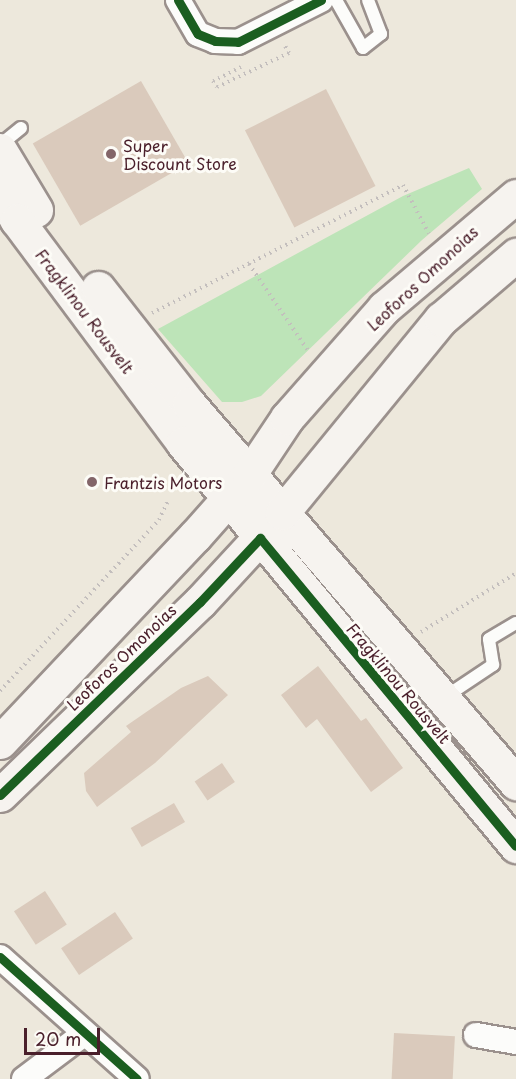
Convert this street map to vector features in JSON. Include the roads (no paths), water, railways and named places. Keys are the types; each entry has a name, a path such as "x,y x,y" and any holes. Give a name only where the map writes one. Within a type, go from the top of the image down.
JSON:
{"main road":[{"name":"Fragklinou Rousvelt","path":"11,139 33,205 178,391 516,783"},
{"name":"Fragklinou Rousvelt","path":"0,191 17,220 228,499 516,846"},
{"name":"Leoforos Omonoias","path":"0,742 228,499 249,475 287,418 384,308 516,196"},
{"name":"Leoforos Omonoias","path":"0,795 200,602 282,513 441,319 516,255"}],"street":[{"path":"178,0 198,34 245,52 321,0"},
{"path":"0,957 137,1079"},
{"path":"24,1079 84,1034"},
{"path":"476,1035 516,1042"}],"lane":[{"path":"336,0 363,48 381,34 368,0"},
{"path":"0,145 11,139"},
{"path":"445,698 493,665 489,639 516,623"}],"place":[{"name":"Super Discount Store","path":"111,154"},
{"name":"Frantzis Motors","path":"92,482"}]}
